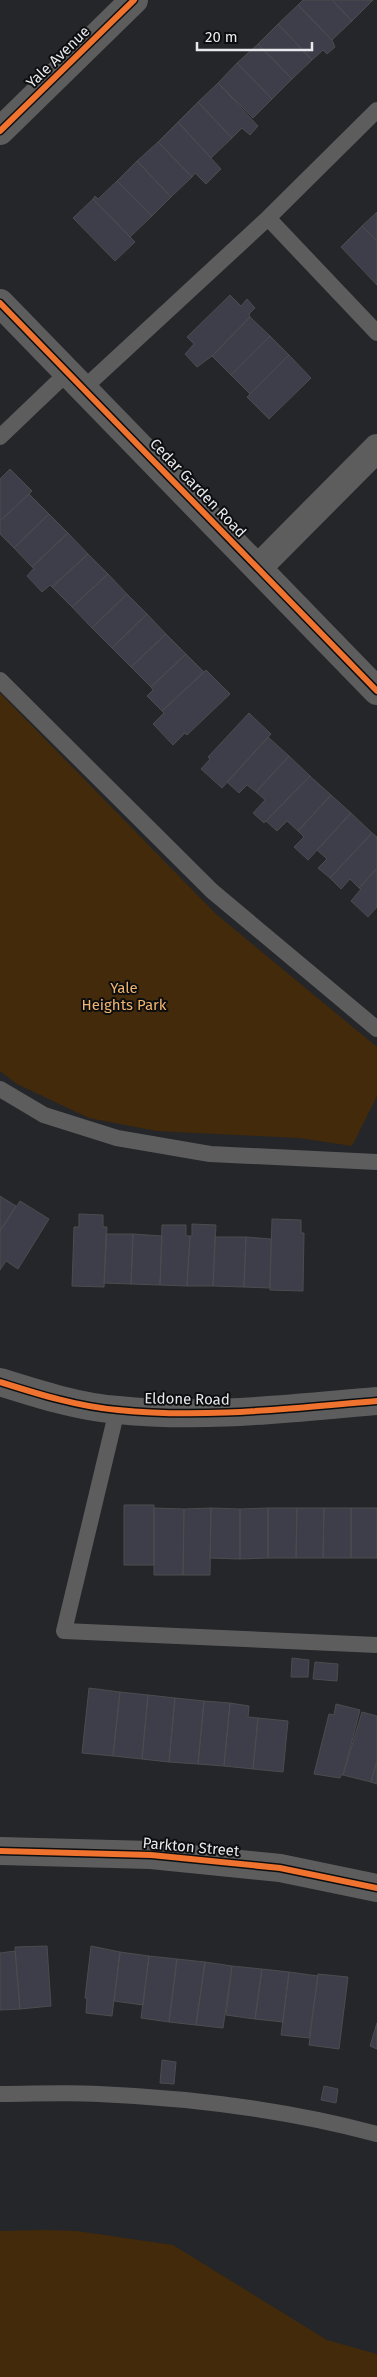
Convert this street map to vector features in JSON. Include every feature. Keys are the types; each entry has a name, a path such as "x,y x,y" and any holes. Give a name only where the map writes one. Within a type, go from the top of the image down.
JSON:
{"street":[{"name":"Yale Avenue","path":"0,131 134,0"},
{"name":"Cedar Garden Road","path":"0,302 377,691"},
{"path":"258,568 377,448"},
{"name":"Eldone Road","path":"0,1382 40,1394 117,1410 203,1414 377,1401"},
{"name":"Parkton Street","path":"0,1850 151,1855 280,1868 377,1888"}],"lane":[{"path":"0,437 75,381 268,218 377,110"},
{"path":"268,218 377,333"},
{"path":"0,680 212,891 377,1029"},
{"path":"0,1089 44,1115 118,1138 210,1154 377,1162"},
{"path":"117,1410 64,1631 377,1645"},
{"path":"0,2094 98,2094 215,2104 342,2125 377,2134"}],"green space":[{"name":"Yale Heights Park","path":"0,693 216,914 377,1047 377,1096 352,1146 299,1138 156,1131 89,1118 17,1084 0,1071"},
{"path":"0,2231 77,2231 173,2245 327,2340 377,2354 377,2377 0,2377"}],"building":[{"path":"303,0 332,0 352,21 332,40 298,5"},
{"path":"332,0 373,0 352,21"},
{"path":"298,5 332,40 335,47 327,54 323,50 312,60 278,24"},
{"path":"278,24 312,60 292,79 258,44"},
{"path":"258,44 292,79 272,99 237,63"},
{"path":"237,63 272,99 253,118 218,83"},
{"path":"218,83 258,126 250,135 242,128 232,138 198,102"},
{"path":"198,102 232,138 211,158 178,122"},
{"path":"178,122 221,169 206,184 195,173 192,177 158,142"},
{"path":"158,142 192,177 171,197 137,161"},
{"path":"137,161 171,197 152,216 117,181"},
{"path":"117,181 152,216 130,237 93,199 95,196 98,199"},
{"path":"93,199 135,242 115,261 73,218"},
{"path":"377,212 377,241 362,226"},
{"path":"362,226 377,241 377,285 341,247"},
{"path":"230,295 241,306 247,299 255,308 249,314 250,317 212,356 197,367 185,354 194,344 187,337"},
{"path":"250,317 270,336 231,375 212,356"},
{"path":"270,336 289,355 250,394 231,375"},
{"path":"289,355 311,378 269,419 247,397"},
{"path":"10,469 32,491 0,521 0,479"},
{"path":"29,494 49,514 14,548 0,534 0,521"},
{"path":"49,514 68,533 32,567 14,548"},
{"path":"68,533 88,554 52,587 50,585 42,592 27,576 34,568 32,567"},
{"path":"88,554 108,574 72,607 52,587"},
{"path":"108,574 127,594 92,628 72,607"},
{"path":"127,594 147,614 112,648 92,628"},
{"path":"147,614 166,634 131,667 112,648"},
{"path":"166,634 186,654 151,687 131,667"},
{"path":"186,654 204,672 162,711 147,696 153,690 151,687"},
{"path":"206,670 230,694 187,735 185,733 173,745 153,724 164,713 162,711"},
{"path":"249,713 271,734 222,788 201,769 210,759 208,757"},
{"path":"268,737 289,756 256,792 247,785 239,793 227,782"},
{"path":"289,756 310,776 264,823 253,813 265,800 256,792"},
{"path":"310,776 331,795 298,831 287,821 277,831 266,821"},
{"path":"331,795 351,813 308,860 294,847 304,837 298,831"},
{"path":"351,813 372,833 330,878 318,868 327,859 317,850"},
{"path":"372,833 377,837 377,868 359,888 350,879 341,889 330,878"},
{"path":"377,868 377,907 368,917 351,901 361,889 359,888"},
{"path":"0,1196 16,1206 0,1231"},
{"path":"20,1201 49,1219 18,1269 6,1261 0,1270 0,1231"},
{"path":"79,1214 103,1215 103,1227 107,1227 104,1287 72,1286 74,1227 79,1227"},
{"path":"272,1219 301,1220 301,1233 304,1233 303,1291 270,1290"},
{"path":"192,1224 216,1225 213,1286 187,1286"},
{"path":"162,1225 186,1225 186,1236 190,1236 187,1286 160,1285"},
{"path":"106,1234 133,1234 131,1284 104,1283"},
{"path":"133,1234 162,1236 160,1285 131,1284"},
{"path":"215,1237 246,1237 244,1287 213,1286"},
{"path":"246,1237 271,1239 270,1288 244,1287"},
{"path":"124,1505 154,1505 154,1565 124,1565"},
{"path":"154,1508 184,1509 183,1575 154,1575"},
{"path":"211,1508 210,1575 183,1575 184,1509"},
{"path":"211,1508 240,1509 240,1559 210,1558"},
{"path":"268,1508 297,1508 296,1558 268,1558"},
{"path":"268,1508 268,1558 240,1559 240,1509"},
{"path":"297,1508 324,1508 323,1558 296,1558"},
{"path":"324,1508 351,1508 351,1558 323,1558"},
{"path":"351,1508 377,1508 377,1558 351,1558"},
{"path":"292,1658 309,1660 308,1677 291,1677"},
{"path":"315,1662 338,1664 337,1681 313,1679"},
{"path":"89,1688 120,1692 113,1756 82,1753"},
{"path":"120,1692 148,1695 142,1759 113,1756"},
{"path":"148,1695 175,1698 169,1762 142,1759"},
{"path":"175,1698 204,1701 198,1764 169,1762"},
{"path":"204,1701 230,1703 224,1766 198,1764"},
{"path":"230,1703 249,1706 248,1717 258,1718 253,1769 224,1766"},
{"path":"336,1704 360,1710 343,1775 340,1778 314,1774 329,1714 334,1715"},
{"path":"362,1712 377,1716 377,1761 371,1782 343,1775"},
{"path":"258,1718 288,1721 283,1772 253,1769"},
{"path":"377,1761 377,1784 371,1782"},
{"path":"47,1946 51,2006 20,2009 15,1947"},
{"path":"91,1946 120,1952 112,2016 86,2013 87,1998 85,1998"},
{"path":"15,1951 20,2009 0,2010 0,1953"},
{"path":"120,1952 149,1956 143,2005 114,2001"},
{"path":"149,1956 177,1959 169,2022 141,2018"},
{"path":"177,1959 205,1962 196,2025 169,2022"},
{"path":"205,1962 232,1966 223,2028 196,2025"},
{"path":"232,1966 262,1969 255,2019 226,2015"},
{"path":"262,1969 289,1972 283,2022 255,2019"},
{"path":"289,1972 318,1976 309,2038 281,2035"},
{"path":"318,1974 348,1977 339,2049 309,2045"},
{"path":"377,2023 377,2049 370,2046"},
{"path":"162,2060 176,2062 174,2084 160,2083"},
{"path":"324,2086 338,2089 336,2103 321,2100"}],"cycle path":[{"path":"0,131 134,0"},
{"path":"0,303 377,691"},
{"path":"0,1382 88,1406 151,1412 248,1412 377,1401"},
{"path":"0,1851 151,1855 280,1868 377,1888"}]}
